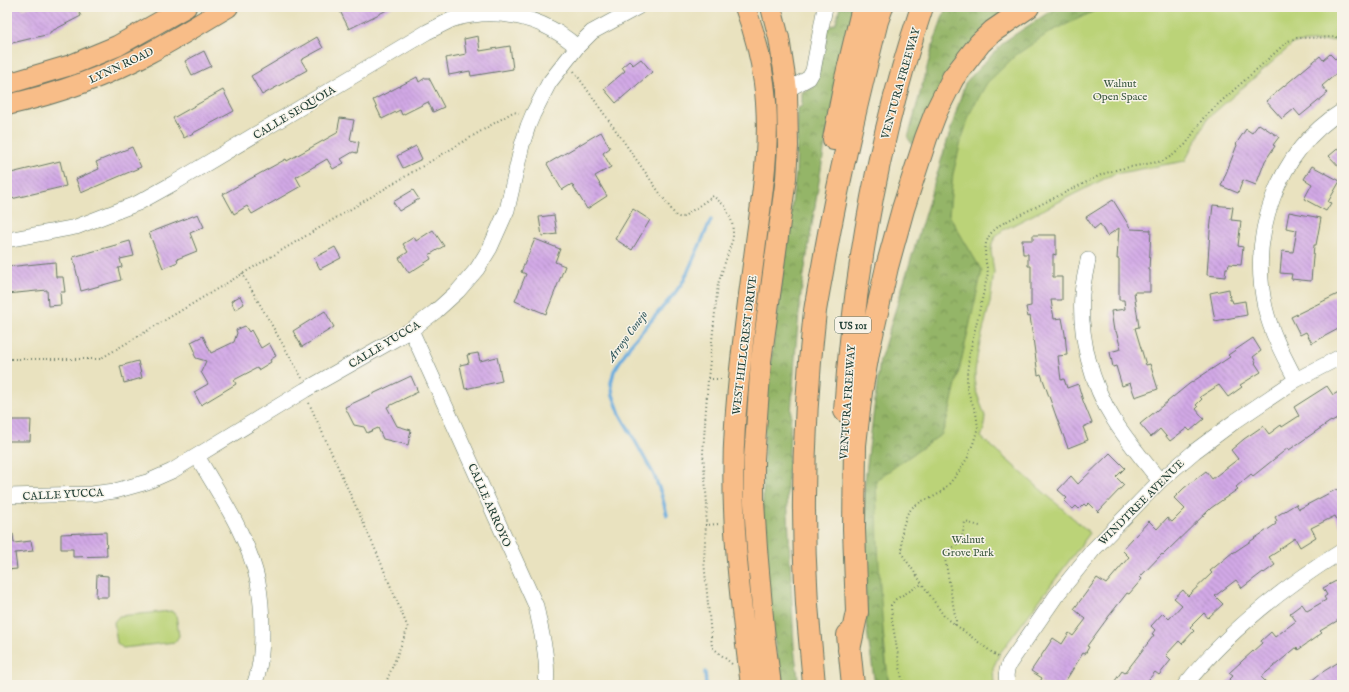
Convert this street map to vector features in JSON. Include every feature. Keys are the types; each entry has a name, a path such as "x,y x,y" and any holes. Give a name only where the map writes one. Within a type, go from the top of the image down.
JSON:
{"highway":[{"path":"814,685 807,606 804,523 807,404 816,309 822,217 832,148 846,78 863,7"},
{"path":"816,309 833,211 847,144 877,21 882,7"},
{"name":"VENTURA FREEWAY","path":"853,685 842,559 843,440 848,372 857,286 882,149 894,99 922,7"},
{"path":"849,650 857,612 854,529 855,445 860,400 868,348 899,223 926,138 936,112 953,78 980,43 999,27 1028,7"}],"main road":[{"name":"LYNN ROAD","path":"7,84 71,65 117,46 186,7"},
{"name":"LYNN ROAD","path":"7,105 49,94 114,70 149,53 228,7"},
{"name":"WEST HILLCREST DRIVE","path":"745,7 759,54 765,84 766,113 766,160 739,371 733,477 736,554 751,685"},
{"name":"WEST HILLCREST DRIVE","path":"771,7 779,38 787,90 788,146 786,178 761,361 754,459 754,502 757,549 765,640 771,685"},
{"path":"759,54 777,94 787,90"}],"street":[{"name":"CALLE YUCCA","path":"7,496 84,495 115,491 147,482 172,471 305,390 411,330 436,311 458,292 477,269 490,248 507,210 522,145 532,114 549,83 566,60 592,32 638,7"},
{"path":"787,90 809,78 813,71 825,7"},
{"name":"CALLE SEQUOIA","path":"7,240 76,226 138,203 427,32 452,20 472,15 513,15 533,20 551,28 577,47"},
{"path":"1296,380 1282,354 1265,308 1260,258 1263,231 1269,205 1280,179 1292,159 1312,135 1342,110"},
{"path":"1088,260 1084,281 1082,310 1087,352 1094,378 1106,407 1113,419 1160,481"},
{"name":"CALLE ARROYO","path":"411,330 536,606 544,645 547,676 546,685"},
{"name":"WINDTREE AVENUE","path":"1007,682 1006,672 1009,664 1056,596 1093,550 1160,481 1195,451 1228,426 1296,380 1342,356"},
{"path":"197,456 238,528 249,554 258,582 262,617 262,648 254,685"},
{"path":"1185,685 1195,672 1231,634 1268,602 1307,573 1342,551"}],"path":[{"path":"998,657 944,616 902,554 902,530 907,514 913,507 940,493 950,484 968,457 978,427 976,413 967,390 967,374 969,356 988,273 985,253 986,243 990,234 1000,225 1009,220 1103,174 1119,169 1163,161 1173,155 1186,144 1204,117 1288,41 1297,38 1342,37"},
{"path":"566,60 676,216 679,218 684,217 713,196 725,206 732,222 732,238 718,284 708,378 703,453 707,504 704,561 712,647 733,666"},
{"path":"7,359 100,359 513,112 532,114"},
{"path":"242,273 301,376 310,407 376,551 408,628 385,685"},
{"path":"708,378 726,380"},
{"path":"955,625 956,621 944,553 961,542 965,522 980,526"},
{"path":"705,525 722,524"},
{"path":"903,685 891,605 896,599 922,584"}],"green space":[{"path":"840,7 857,7 842,63 824,151 801,293 791,413 787,492 794,647 799,685 782,685 768,605 762,542 765,406 796,173 798,108 802,106 802,92 813,88 825,48 827,28 836,23"},
{"path":"946,7 1017,7 916,144 912,144 908,138 933,45"},
{"path":"1057,7 1103,7 1050,32 970,113 961,142 953,174 949,215 982,271 950,410 942,434 876,480 884,650 889,685 875,685 866,623 864,489 880,360 965,83 1005,41"},
{"path":"1103,7 1342,7 1342,40 1294,43 1208,118 1185,161 1114,174 1003,230 996,236 992,243 991,251 994,272 990,302 978,351 975,371 975,388 985,416 984,429 981,437 1090,533 1000,653 993,668 994,685 889,685 881,608 876,480 942,434 950,410 982,271 949,215 953,174 970,113 987,83 1016,55 1050,32"},
{"path":"171,611 176,614 179,636 175,642 123,648 117,643 114,622 119,616"}],"building":[{"path":"22,7 22,9 30,7 76,7 81,16 50,32 50,34 8,44 7,10"},
{"path":"348,7 393,7 349,29 340,11"},
{"path":"478,36 480,51 510,46 513,69 471,76 470,71 449,75 446,58 466,54 464,39"},
{"path":"317,37 323,48 301,60 307,70 262,95 251,76"},
{"path":"204,51 211,66 192,75 185,61"},
{"path":"1342,53 1342,79 1337,73 1322,86 1328,93 1300,116 1294,109 1282,119 1266,101 1320,56 1323,60 1330,54 1335,59"},
{"path":"641,59 652,72 616,103 604,89 625,71 622,67 629,61 633,65"},
{"path":"417,77 419,82 425,78 429,78 444,107 433,112 428,102 402,115 400,110 382,119 373,100"},
{"path":"223,90 234,111 184,138 173,118"},
{"path":"340,118 354,120 350,140 359,142 357,153 353,152 341,159 344,163 333,169 327,159 296,177 301,186 252,214 247,206 234,214 223,194 337,133"},
{"path":"1259,124 1279,137 1265,161 1256,185 1243,180 1238,193 1221,186 1237,145 1236,144 1246,129 1252,133"},
{"path":"601,132 610,148 603,153 611,167 595,176 607,196 587,209 572,184 562,190 547,164"},
{"path":"1342,145 1342,170 1329,156"},
{"path":"416,146 422,159 403,168 397,156"},
{"path":"132,147 141,167 81,193 76,179 99,169 96,162"},
{"path":"60,161 66,186 7,200 7,174"},
{"path":"1312,166 1340,181 1328,202 1331,203 1326,211 1304,199 1312,184 1304,179"},
{"path":"413,190 419,199 399,211 393,202"},
{"path":"1113,200 1131,229 1151,230 1149,270 1150,292 1134,292 1139,327 1135,328 1146,365 1150,364 1158,389 1135,397 1130,383 1122,386 1116,366 1113,367 1110,352 1121,349 1116,331 1114,331 1111,311 1125,309 1124,300 1119,300 1119,259 1117,259 1119,228 1107,236 1100,224 1094,229 1086,217"},
{"path":"1213,205 1233,207 1231,220 1241,221 1238,246 1243,247 1241,265 1229,264 1228,268 1226,268 1225,277 1207,275"},
{"path":"633,209 650,220 632,250 615,239"},
{"path":"1289,212 1321,218 1316,245 1314,245 1311,281 1291,279 1292,274 1280,273 1282,251 1293,252 1297,230 1286,228"},
{"path":"198,214 204,227 190,233 197,251 177,259 178,262 163,268 149,233"},
{"path":"554,215 557,234 542,236 539,217"},
{"path":"433,230 444,246 429,255 431,259 409,273 399,258 408,252 403,244 414,237 416,241"},
{"path":"1033,235 1056,235 1056,255 1053,254 1053,277 1062,277 1062,300 1051,300 1054,319 1062,318 1065,334 1067,355 1058,356 1061,380 1064,379 1067,388 1078,384 1092,423 1083,427 1088,440 1068,448 1041,374 1038,375 1030,316 1028,317 1026,307 1031,306 1031,266 1028,266 1028,254 1023,254 1022,240 1033,240"},
{"path":"535,239 560,249 555,262 565,266 546,314 515,301 526,274 521,272"},
{"path":"130,241 134,256 120,259 122,267 118,268 121,280 81,291 73,257"},
{"path":"335,247 341,258 320,269 314,258"},
{"path":"55,262 56,277 63,277 65,292 60,292 61,305 48,306 47,290 7,294 7,267"},
{"path":"1229,289 1230,300 1232,300 1233,303 1245,301 1247,315 1215,321 1210,293"},
{"path":"1342,292 1342,327 1312,343 1306,332 1300,335 1291,317"},
{"path":"240,296 244,304 235,310 231,301"},
{"path":"325,311 334,327 302,347 293,331"},
{"path":"245,326 249,332 251,330 261,348 269,343 276,356 270,360 271,362 258,370 257,368 234,380 236,384 201,405 194,392 208,384 201,372 206,361 196,358 191,342 203,336 211,353 234,342 237,333 236,330"},
{"path":"1253,338 1261,351 1253,357 1261,372 1240,385 1242,387 1228,397 1219,385 1200,397 1202,399 1196,405 1198,407 1196,409 1204,419 1190,431 1187,428 1170,441 1160,429 1151,437 1140,424 1189,384 1230,357 1228,355"},
{"path":"478,353 480,361 497,357 502,381 465,389 460,365 469,363 467,355"},
{"path":"138,361 142,378 124,383 120,366"},
{"path":"411,376 418,392 387,407 397,426 411,430 408,445 383,439 378,428 367,433 364,427 354,425 345,407"},
{"path":"1327,386 1333,395 1342,390 1342,416 1332,422 1331,421 1289,450 1288,448 1253,476 1251,474 1236,487 1238,489 1211,508 1140,577 1142,579 1129,594 1127,593 1087,646 1089,647 1085,654 1083,653 1063,685 1045,685 1040,682 1042,678 1031,671 1053,638 1062,644 1069,633 1073,636 1086,619 1074,609 1097,578 1106,584 1129,557 1122,550 1149,521 1157,529 1167,518 1172,522 1185,509 1174,498 1184,488 1206,471 1212,479 1238,459 1231,450 1244,439 1263,426 1269,434 1281,425 1282,427 1299,416 1294,407"},
{"path":"7,420 31,420 30,441 7,441"},
{"path":"1110,453 1125,468 1116,477 1124,485 1098,512 1089,503 1086,506 1084,504 1079,509 1076,506 1073,509 1064,501 1067,498 1058,490 1071,476 1078,484"},
{"path":"1337,489 1342,500 1342,529 1335,516 1311,528 1316,537 1300,547 1295,538 1269,557 1275,565 1264,573 1263,572 1242,588 1236,580 1215,596 1223,604 1208,618 1204,613 1190,627 1194,631 1182,644 1179,641 1166,655 1171,660 1159,675 1155,672 1144,685 1112,685 1122,671 1125,673 1154,635 1152,634 1155,630 1151,626 1163,613 1169,619 1182,605 1174,598 1183,590 1188,596 1212,573 1210,571 1233,552 1276,524 1275,522 1277,521 1275,517 1296,504 1299,509"},
{"path":"106,532 107,556 73,557 73,549 61,549 61,534"},
{"path":"13,534 14,543 31,541 33,551 15,553 17,569 7,570 7,535"},
{"path":"97,575 108,576 108,597 96,597"},
{"path":"1336,581 1342,590 1342,618 1320,631 1322,633 1298,650 1297,647 1261,677 1269,685 1224,685 1233,676 1229,673 1262,643 1261,641 1271,632 1275,637 1296,621 1290,613 1302,604 1307,611 1326,600 1324,597 1327,595 1323,588"},
{"path":"1342,660 1342,685 1306,685 1321,673"}],"waterway":[{"name":"Arroyo Conejo","path":"667,515 654,475 620,414 613,395 611,383 614,371 630,345 675,293 684,280 711,220"},
{"name":"Arroyo Conejo","path":"705,672 706,685"}],"park label":[{"name":"Walnut Open Space","path":"1120,89"},
{"name":"Walnut Grove Park","path":"968,545"}]}
